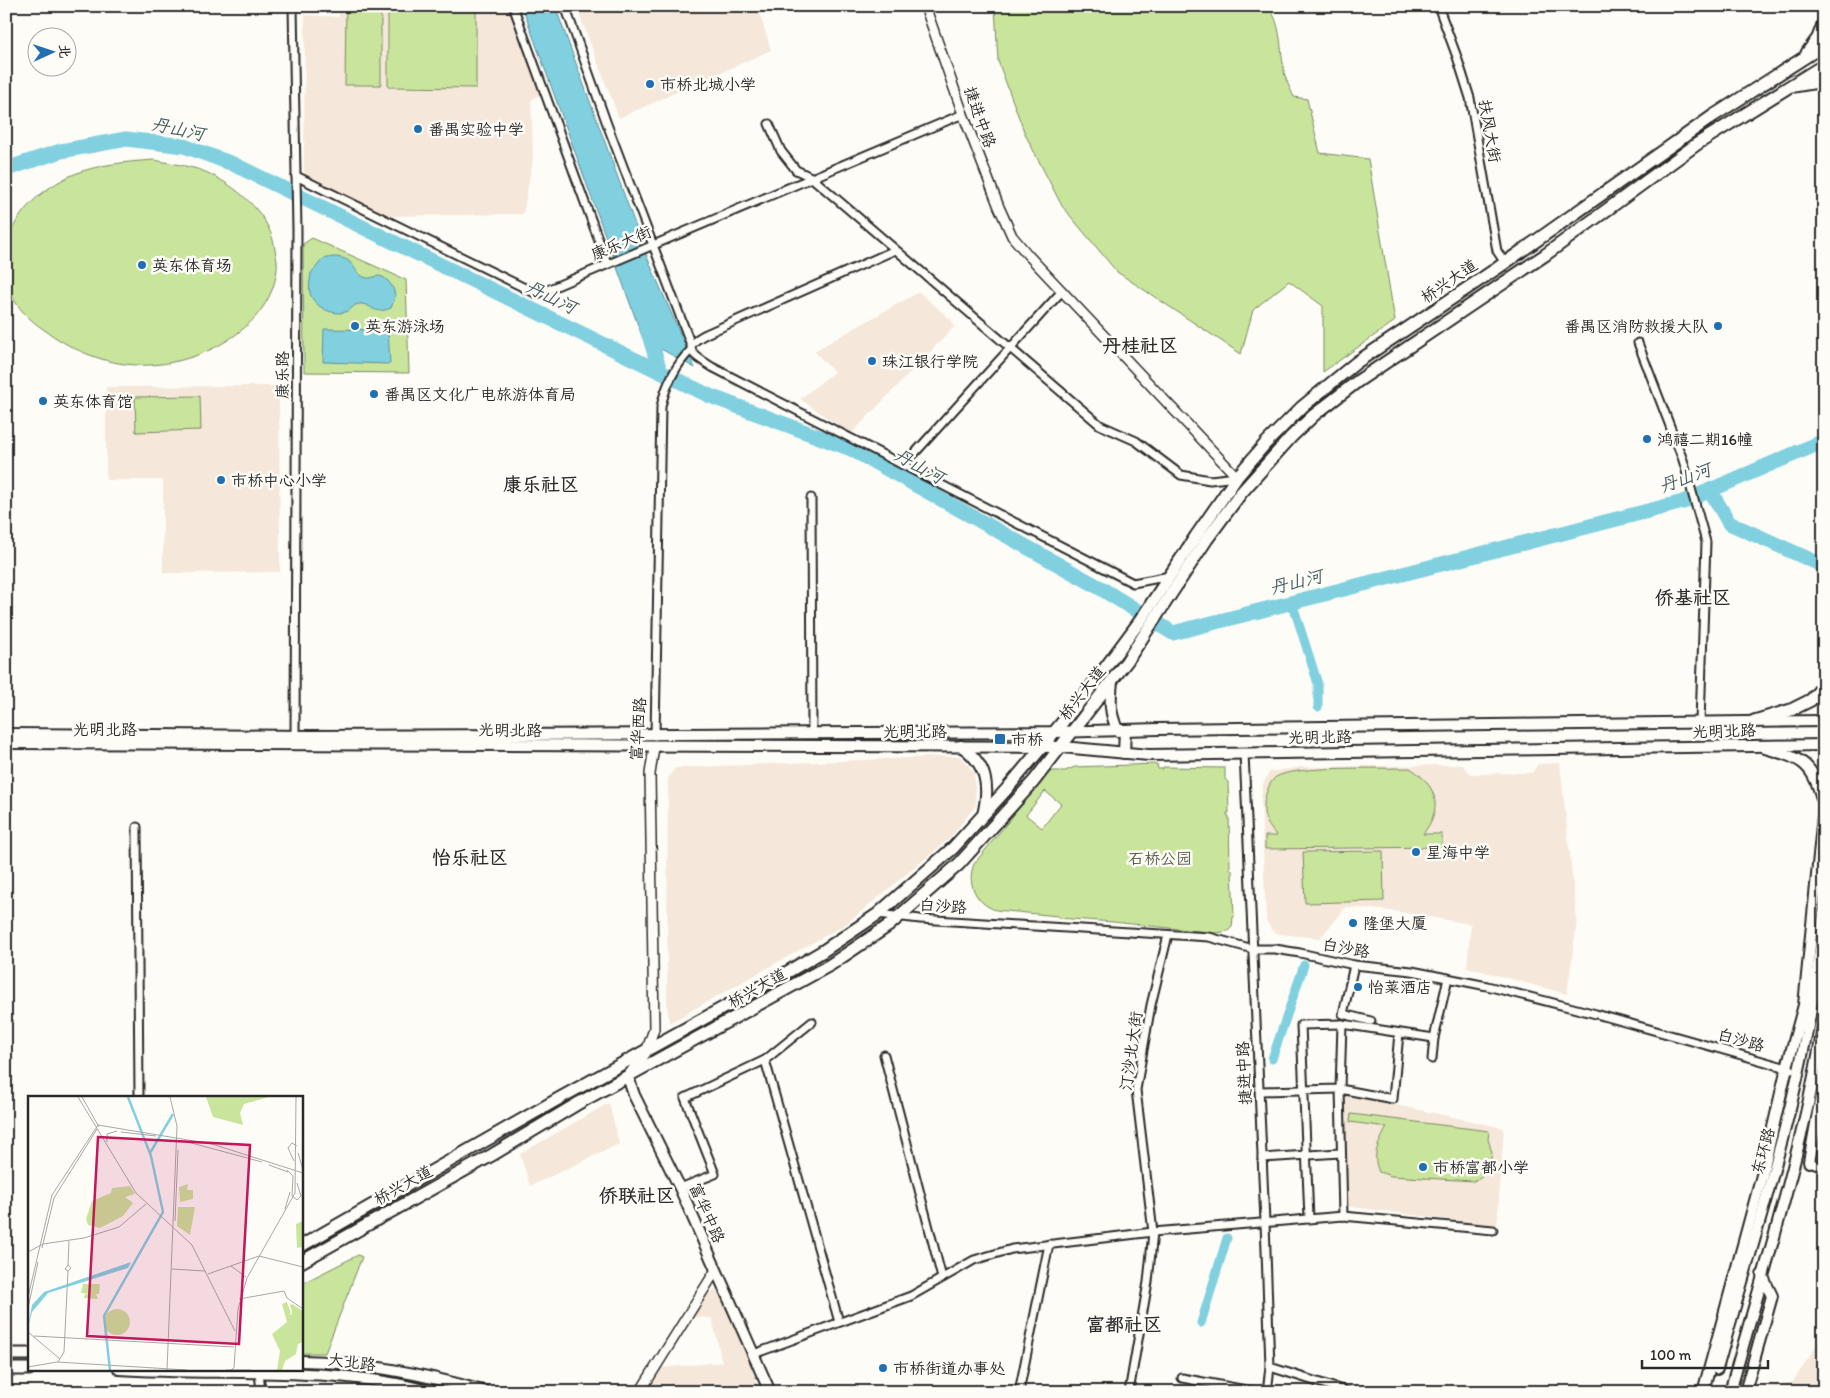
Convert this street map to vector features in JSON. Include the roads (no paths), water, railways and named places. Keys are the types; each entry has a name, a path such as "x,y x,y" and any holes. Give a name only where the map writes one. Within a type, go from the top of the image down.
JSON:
{"main road":[{"path":"1803,58 1818,38 1824,22"},
{"name":"桥兴大道","path":"302,1261 492,1155 578,1104 830,966 900,917 977,845 1034,781 1112,682 1143,638 1171,575 1201,528 1237,477 1284,424 1331,382 1357,362 1505,263 1713,116 1824,45"},
{"name":"桥兴大道","path":"302,1245 786,972 878,914 946,855 983,815 1055,732 1135,629 1155,610 1241,493 1291,437 1320,409 1358,381 1544,256 1697,144 1824,65"},
{"path":"1790,86 1824,81"},
{"path":"1112,682 1111,717 1122,730 1124,753"},
{"path":"1754,721 1810,700 1824,685"},
{"name":"光明北路","path":"6,743 656,734 1072,732 1824,721"},
{"name":"光明北路","path":"6,734 654,746 1062,746 1149,755 1824,745"},
{"path":"1703,1392 1762,1175 1787,1067 1804,1005 1824,805 1815,777 1802,761 1795,757 1754,745"},
{"path":"960,746 970,752 984,774 987,795 983,815"},
{"name":"东环路","path":"1710,1392 1764,1203 1798,1072 1811,1011 1824,914"},
{"path":"1809,1162 1802,1125 1824,1021"},
{"path":"628,1077 646,1052"},
{"name":"富华中路","path":"628,1077 634,1095 680,1188 770,1392"},
{"path":"1809,1162 1824,1080"},
{"name":"东环路","path":"1730,1392 1782,1210 1796,1158 1802,1125"},
{"path":"1762,1175 1778,1152 1809,1162"},
{"path":"1764,1203 1782,1210"},
{"path":"1745,1392 1772,1296 1762,1275"},
{"path":"6,1354 28,1354"},
{"name":"大北路","path":"302,1361 362,1364 435,1377 486,1392"},
{"path":"6,1369 28,1369"},
{"name":"大北路","path":"135,1370 320,1374 360,1378 430,1392"}],"street":[{"name":"康乐路","path":"293,6 297,231 295,740"},
{"path":"514,6 606,264"},
{"path":"565,6 649,246 695,356 712,367 1133,583 1171,575"},
{"name":"捷进中路","path":"925,6 963,114 999,208 1012,236 1237,477"},
{"name":"扶风大街","path":"1438,6 1458,57 1470,98 1497,250 1505,263"},
{"name":"康乐大街","path":"296,176 534,293 544,292 606,264 963,114"},
{"path":"769,124 781,151 796,170 811,177 1100,425 1136,440 1181,475 1210,480 1237,477"},
{"path":"691,347 694,340 723,326 895,250"},
{"path":"904,465 1062,291"},
{"path":"1638,343 1683,460 1706,542 1700,722"},
{"name":"富华西路","path":"646,1052 654,1029 650,774 656,734 661,407 664,392 691,347"},
{"path":"811,498 812,734"},
{"name":"捷进中路","path":"1244,753 1265,1222 1270,1367 1267,1392"},
{"path":"137,827 139,1096"},
{"name":"白沙路","path":"878,914 1209,937 1253,949 1300,952 1354,965 1412,971 1487,986 1668,1034 1787,1067 1798,1072"},
{"name":"汀沙北大街","path":"1130,1392 1148,1282 1153,1232 1136,1090 1151,1006 1168,935"},
{"path":"1354,965 1343,1014 1372,1021"},
{"path":"1432,1059 1434,1038 1448,978"},
{"path":"680,1188 715,1174 685,1098 765,1060 812,1022"},
{"path":"1309,1219 1301,1025 1342,1024 1434,1038"},
{"path":"1342,1024 1340,1153 1343,1216"},
{"path":"1260,1091 1340,1089 1393,1099 1399,1033"},
{"path":"884,1055 942,1278"},
{"path":"765,1060 839,1322"},
{"path":"1262,1158 1340,1153"},
{"path":"1809,1162 1824,1167"},
{"path":"754,1354 911,1296 974,1260 1012,1249 1153,1232 1343,1216 1493,1230"},
{"path":"1019,1392 1049,1244"},
{"path":"640,1392 716,1270"},
{"path":"1270,1367 1349,1392"},
{"path":"259,1372 261,1392"},
{"path":"407,1372 412,1389"},
{"path":"1182,1378 1257,1392"}],"water":[{"path":"522,6 555,6 647,257 695,368 643,339"},
{"path":"333,257 346,259 366,278 379,276 385,279 395,294 391,308 381,311 359,304 347,311 335,313 325,310 317,304 310,294 311,273 323,259"},
{"path":"324,329 388,330 390,364 323,362"}],"waterway":[{"name":"丹山河","path":"6,169 61,151 126,139 184,146 233,164 710,396 851,449 1097,586 1173,633 1683,502 1824,441"},
{"path":"646,325 660,371"},
{"path":"1710,490 1729,523 1824,566"},
{"path":"1292,602 1318,684 1318,707"},
{"path":"1272,1059 1304,965"},
{"path":"1201,1323 1227,1238"}],"place":[{"name":"市桥北城小学","path":"650,84"},
{"name":"番禺实验中学","path":"418,129"},
{"name":"英东体育场","path":"142,265"},
{"name":"英东游泳场","path":"355,326"},
{"name":"番禺区消防救援大队","path":"1718,326"},
{"name":"珠江银行学院","path":"872,361"},
{"name":"番禺区文化广电旅游体育局","path":"374,394"},
{"name":"英东体育馆","path":"43,401"},
{"name":"鸿禧二期16幢","path":"1647,439"},
{"name":"市桥中心小学","path":"221,480"},
{"name":"市桥","path":"1000,739"},
{"name":"星海中学","path":"1416,852"},
{"name":"隆堡大厦","path":"1353,923"},
{"name":"怡莱酒店","path":"1358,987"},
{"name":"市桥富都小学","path":"1423,1167"},
{"name":"市桥街道办事处","path":"883,1368"}],"district":[{"name":"丹桂社区","path":"1140,345"},
{"name":"康乐社区","path":"541,484"},
{"name":"侨基社区","path":"1693,597"},
{"name":"怡乐社区","path":"470,857"},
{"name":"侨联社区","path":"637,1195"},
{"name":"富都社区","path":"1124,1324"}],"park label":[{"name":"石桥公园","path":"1160,858"}]}
